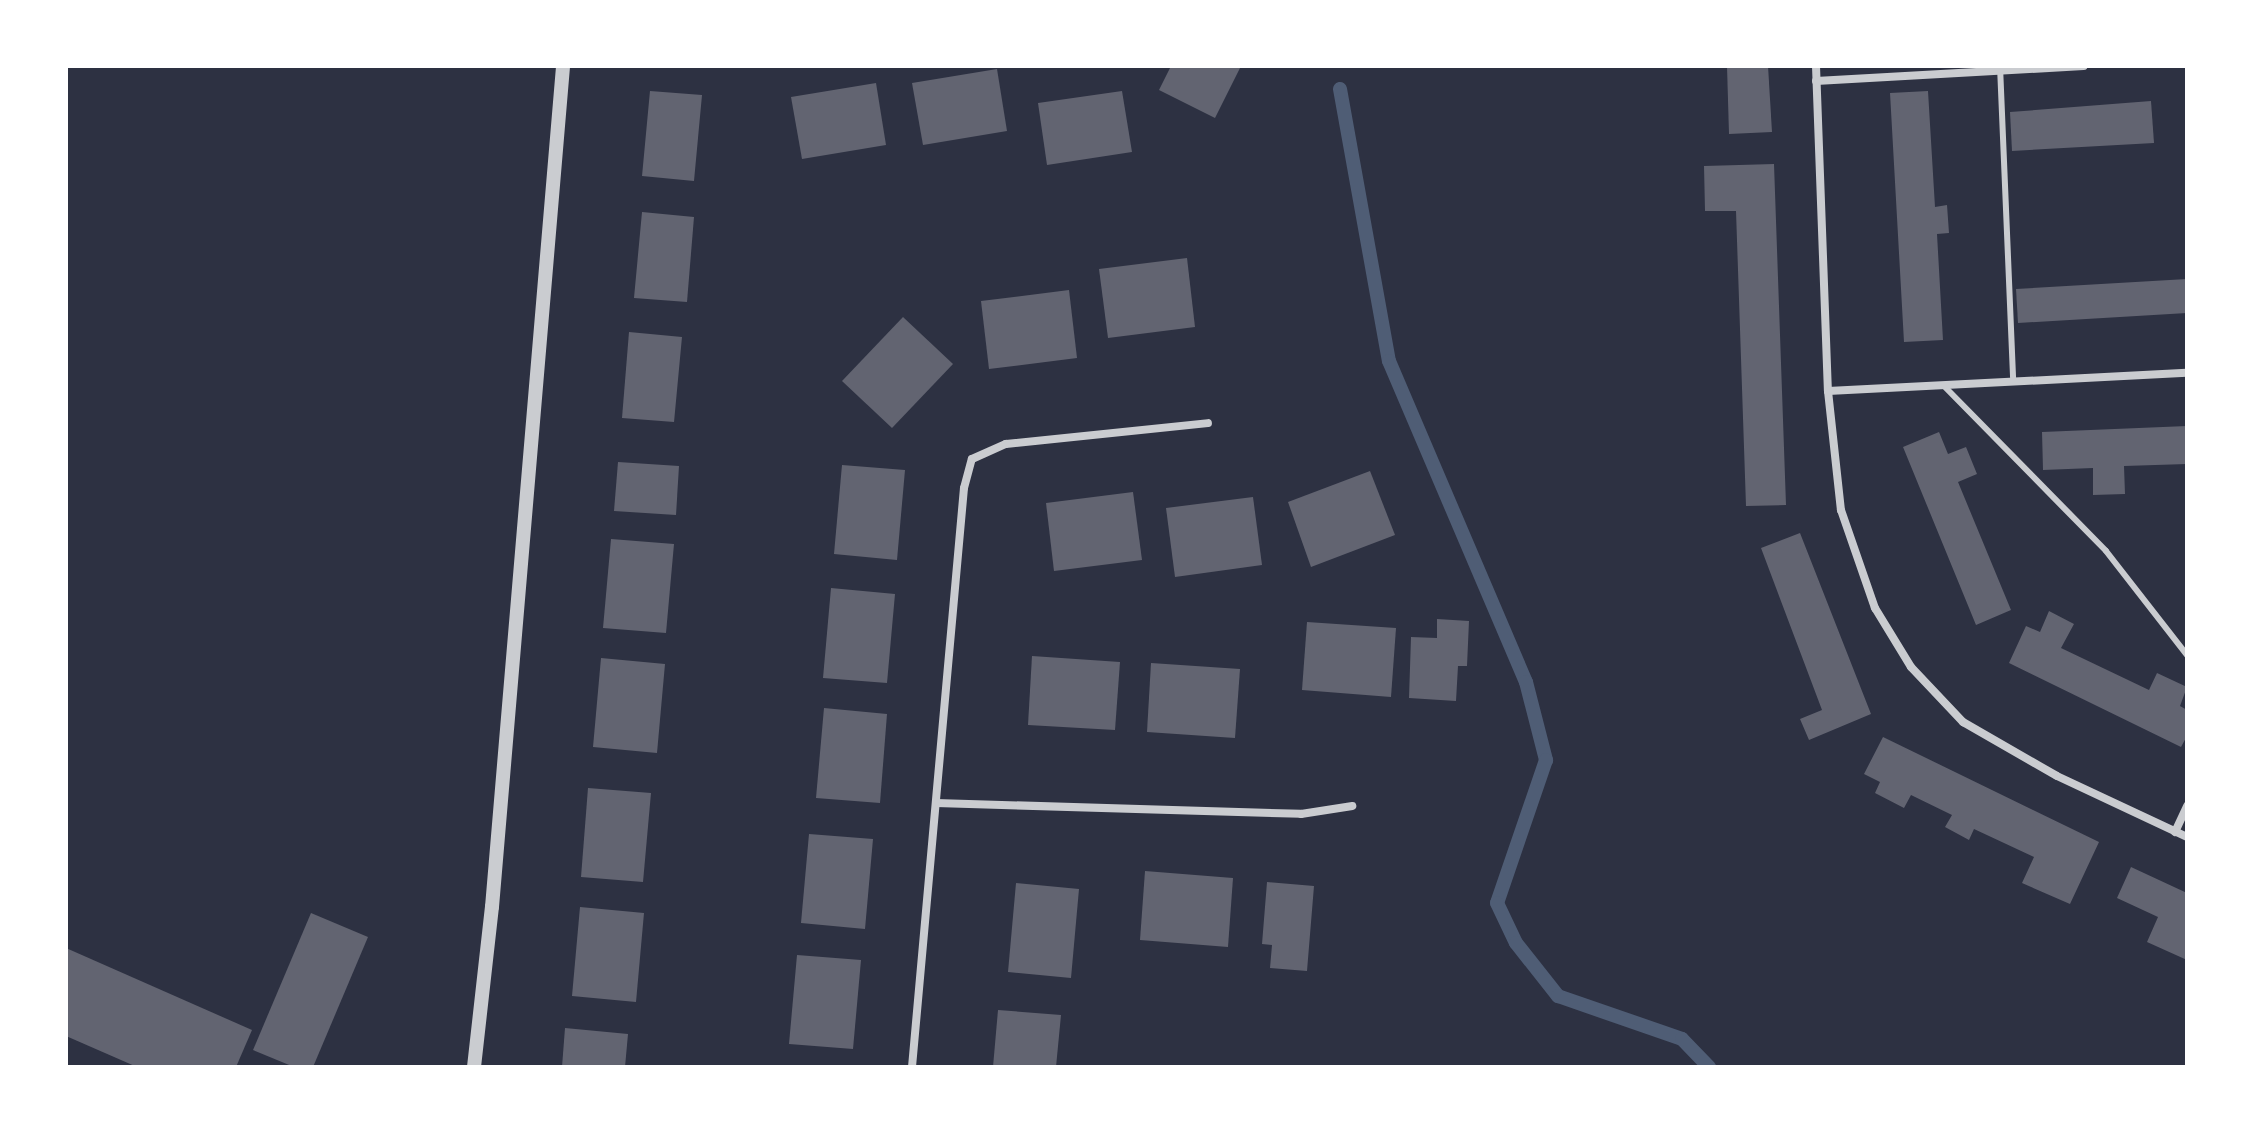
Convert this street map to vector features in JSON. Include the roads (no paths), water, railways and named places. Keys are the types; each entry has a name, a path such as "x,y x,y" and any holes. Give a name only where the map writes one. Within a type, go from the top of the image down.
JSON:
{"street":[{"path":"474,1067 491,923 563,66"},
{"path":"1816,66 1828,391 1841,510 1875,608 1911,667 1963,722 2057,776 2187,837"},
{"path":"1816,81 2084,66"},
{"path":"1828,391 2187,373"},
{"path":"912,1067 964,488 972,459 1006,444 1208,423"},
{"path":"936,803 1301,814 1352,806"},
{"path":"2175,832 2187,806"}],"lane":[{"path":"2000,69 2013,382"},
{"path":"1944,386 2106,551 2187,655"}],"waterway":[{"path":"1340,89 1389,361 1526,682 1546,760 1497,903 1516,943 1558,996 1682,1039 1709,1067"}]}
